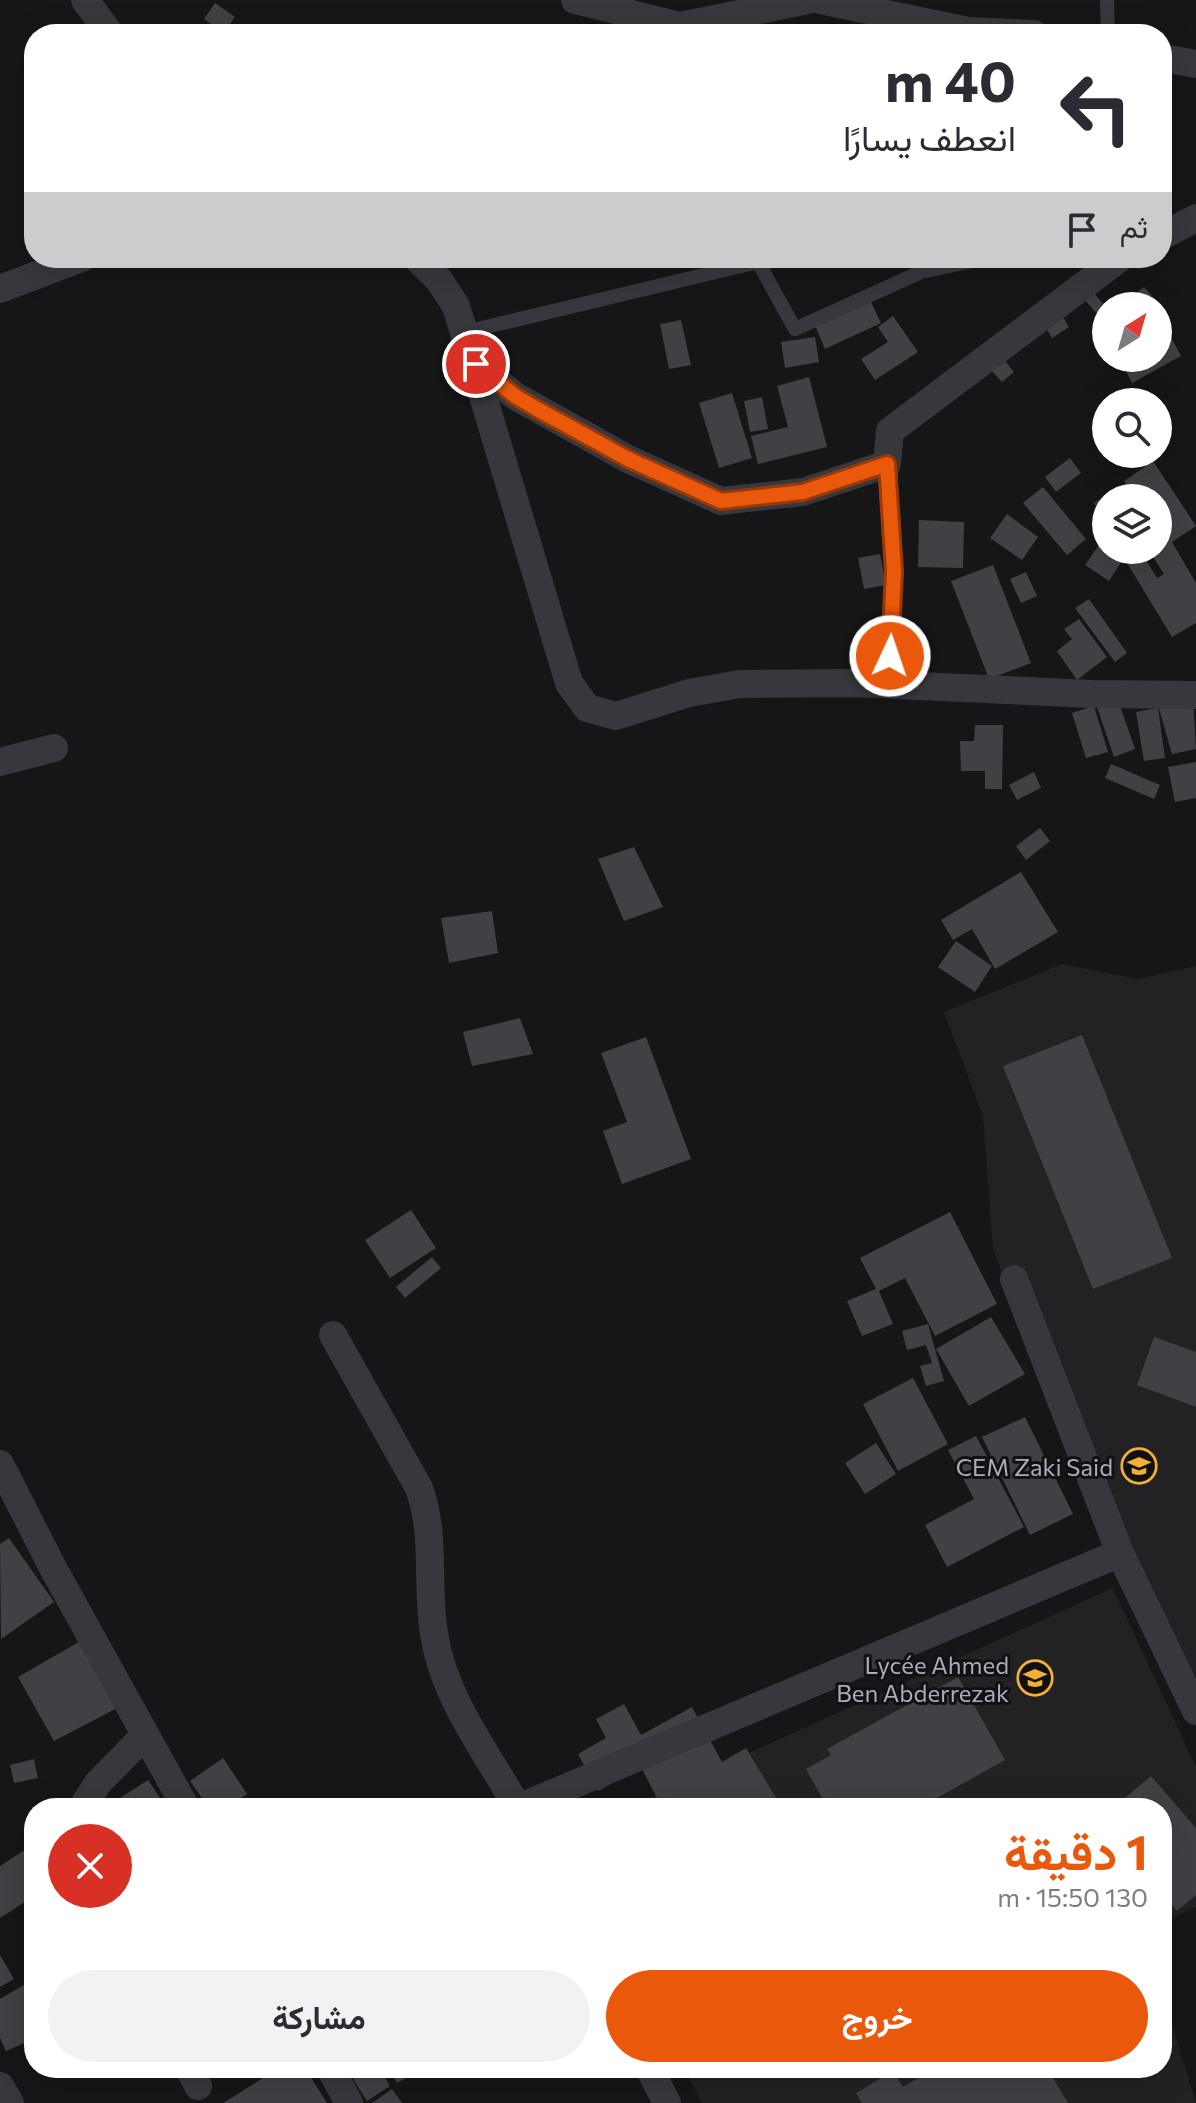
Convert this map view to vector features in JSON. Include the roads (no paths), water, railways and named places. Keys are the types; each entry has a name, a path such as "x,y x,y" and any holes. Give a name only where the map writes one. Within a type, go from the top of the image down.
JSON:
{"street":[{"path":"85,0 103,24"},
{"path":"575,0 672,24"},
{"path":"685,24 719,9 808,0"},
{"path":"820,0 914,10 950,24"},
{"path":"1172,60 1196,64"},
{"path":"1172,231 1196,218"},
{"path":"0,289 56,268"},
{"path":"426,268 456,306 476,364 569,683 587,708 616,716 689,693 740,684 888,684 1092,694 1196,695"},
{"path":"476,364 527,403 628,459 721,501 803,492 887,464 890,431 1104,268"},
{"path":"0,762 54,748"},
{"path":"1014,1279 1120,1553 1193,1697"},
{"path":"333,1335 419,1488 428,1512 432,1543 429,1607 444,1673 513,1798"},
{"path":"0,1464 6,1493 180,1798"},
{"path":"542,1798 1120,1553"},
{"path":"88,1798 98,1783 145,1735"},
{"path":"335,2078 349,2103"},
{"path":"654,2078 667,2103"},
{"path":"0,2086 10,2103"}],"lane":[{"path":"1107,0 1108,24"},
{"path":"465,332 733,268"},
{"path":"761,268 795,329 921,272 940,268"},
{"path":"887,464 894,571 888,684"}],"place":[{"name":"CEM Zaki Said","path":"1139,1466"},
{"name":"Lycée Ahmed Ben Abderrezak","path":"1035,1678"}]}
